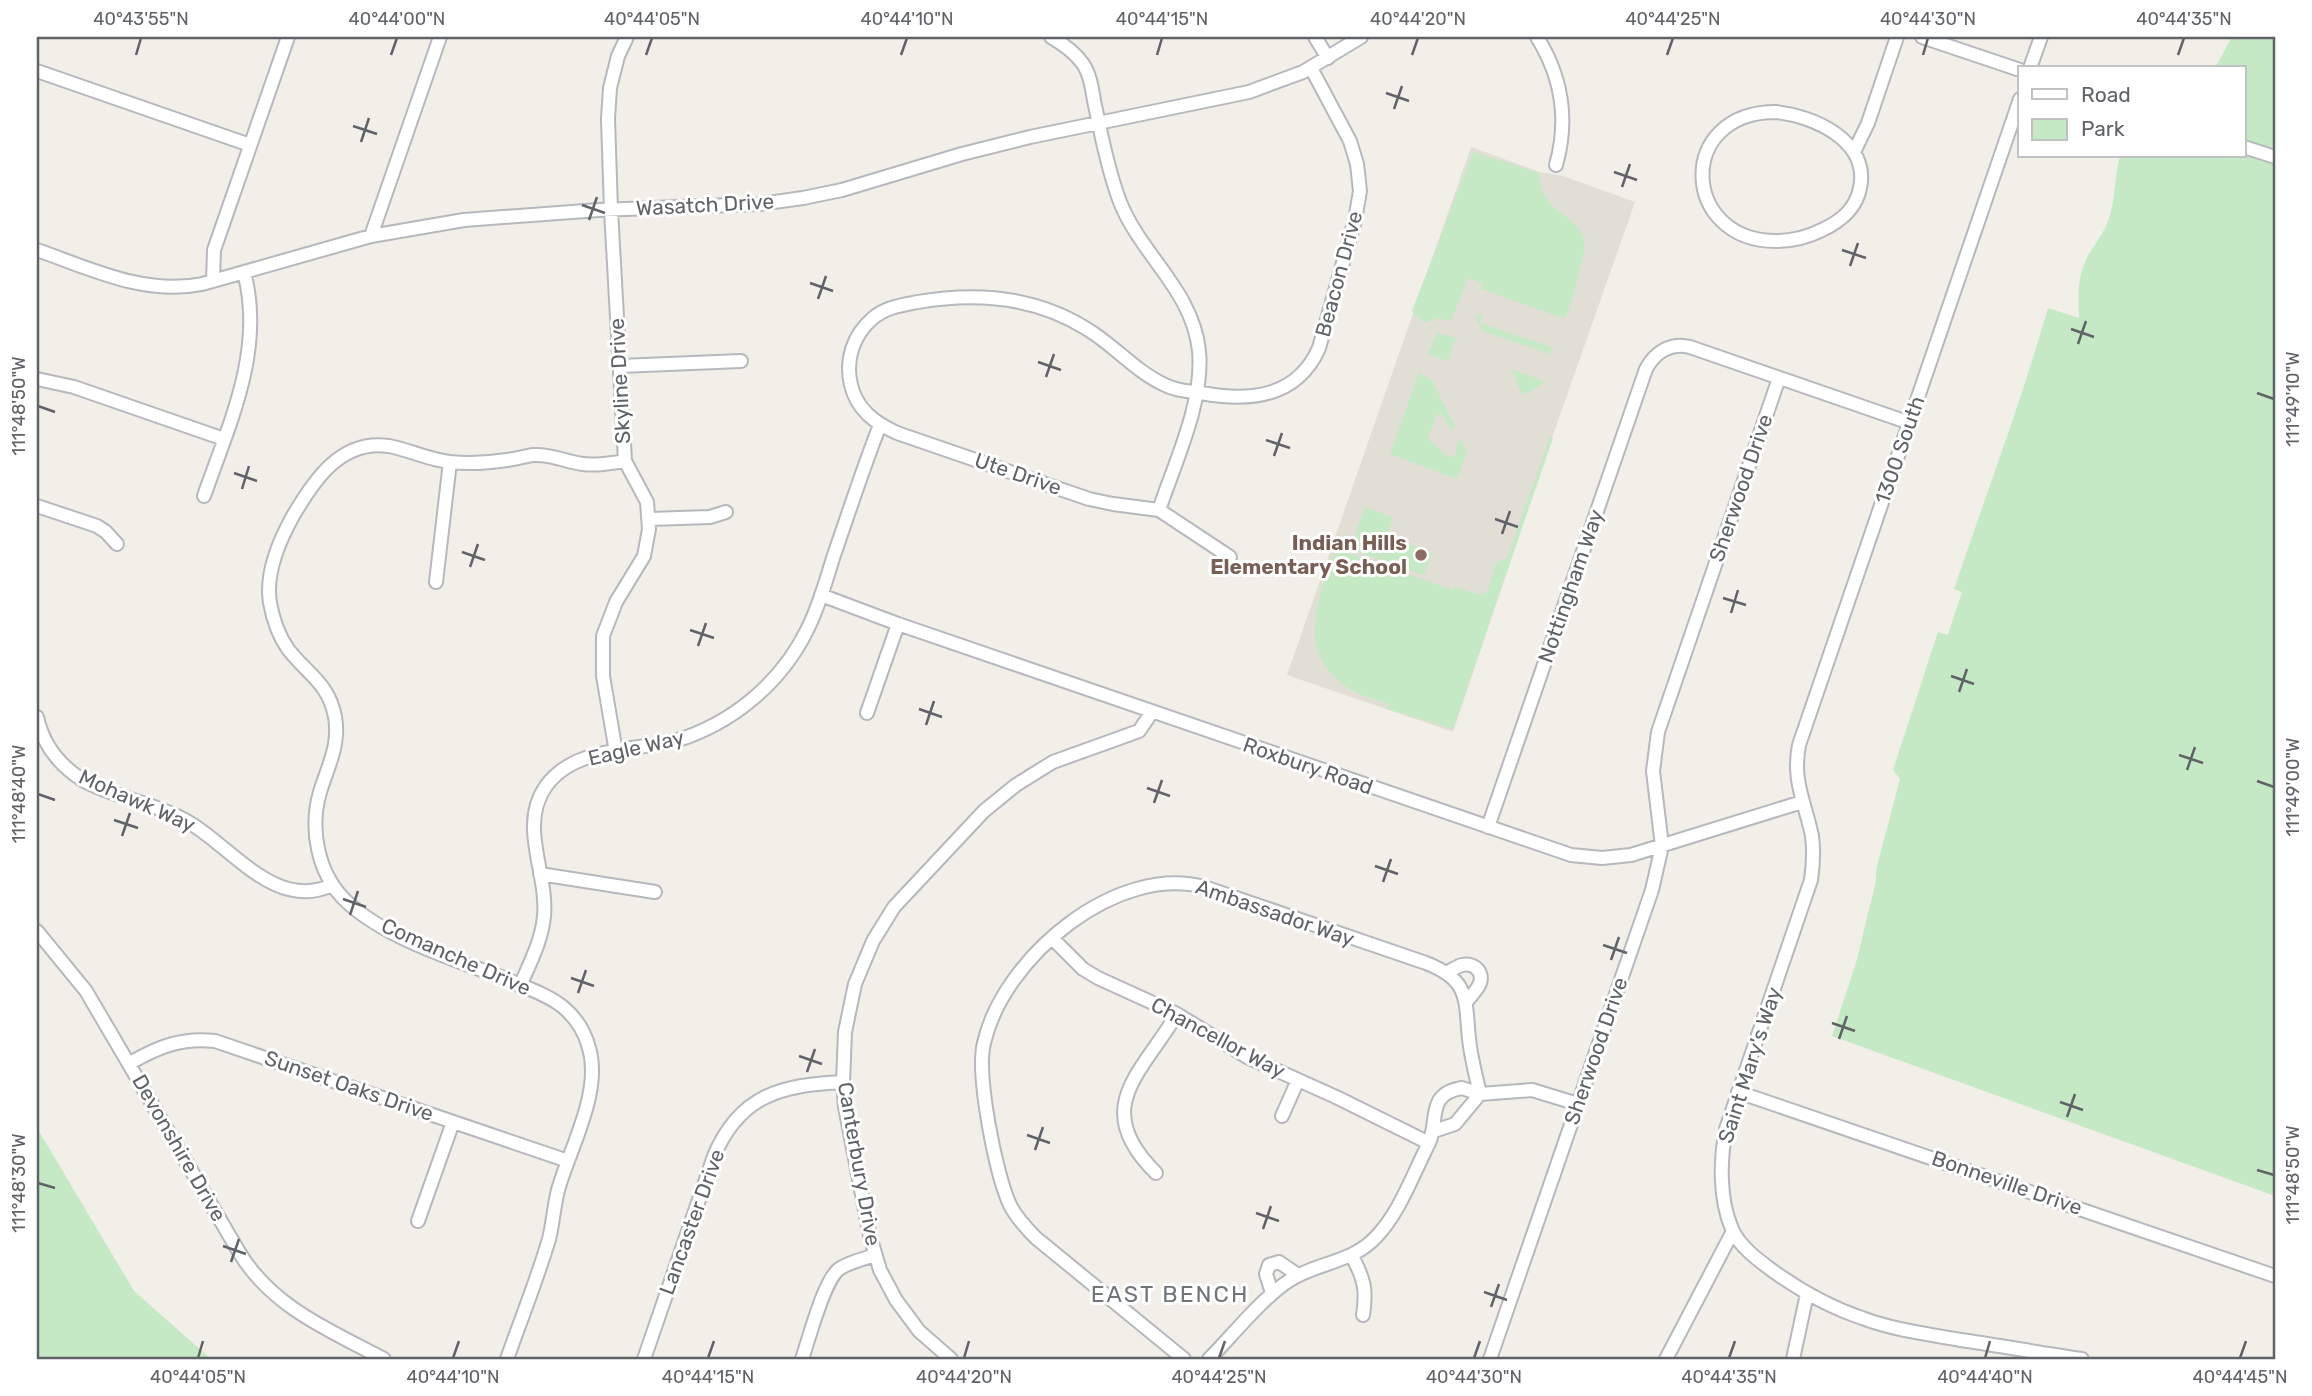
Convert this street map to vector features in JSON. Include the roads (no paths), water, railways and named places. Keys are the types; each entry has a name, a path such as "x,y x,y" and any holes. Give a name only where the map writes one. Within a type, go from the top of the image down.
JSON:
{"street":[{"path":"213,281 214,250 288,37"},
{"path":"371,236 440,37"},
{"name":"Skyline Drive","path":"616,752 603,676 603,636 615,603 644,556 649,537 645,495 625,461 611,210 608,119 610,88 618,56 627,37"},
{"path":"1051,37 1072,51 1084,65 1091,83 1116,190 1125,214 1179,293 1194,327 1199,352 1197,393 1159,510 1230,557"},
{"path":"1315,37 1328,58"},
{"name":"Wasatch Drive","path":"37,250 153,286 190,286 371,236 484,218 760,204 803,198 842,190 962,154 1098,121 1238,95 1285,80 1311,68 1361,37"},
{"path":"1537,37 1555,71 1562,103 1563,134 1556,165"},
{"path":"1854,152 1868,123 1898,37"},
{"path":"1922,37 2018,69"},
{"path":"2031,66 2041,37"},
{"name":"Beacon Drive","path":"880,425 863,409 852,389 849,366 855,342 864,327 882,312 897,306 938,298 1011,300 1051,311 1099,336 1142,372 1177,390 1227,398 1274,392 1304,372 1315,357 1322,340 1355,220 1360,191 1354,151 1311,68"},
{"path":"37,71 250,145"},
{"name":"1300 South","path":"1802,802 1796,775 1799,745 2018,105"},
{"path":"1776,112 1809,119 1828,129 1854,152 1861,174 1860,191 1852,209 1837,222 1802,237 1775,241 1755,239 1735,232 1718,218 1703,186 1704,162 1713,140 1729,123 1751,114 1776,112"},
{"path":"2246,148 2275,157"},
{"path":"204,496 245,376 251,312 244,272"},
{"name":"Nottingham Way","path":"1488,827 1646,369 1653,358 1673,346 1684,346 1779,378"},
{"path":"620,366 741,361"},
{"path":"1779,378 1910,423"},
{"name":"Sherwood Drive","path":"1490,1359 1652,890 1662,846 1653,771 1658,732 1779,378"},
{"path":"37,379 74,387 224,439"},
{"name":"Ute Drive","path":"880,425 1089,499 1159,510"},
{"name":"Eagle Way","path":"520,986 542,928 544,906 533,826 536,806 546,787 571,764 689,737 719,723 761,692 787,663 807,631 880,425"},
{"name":"Comanche Drive","path":"507,1359 549,1238 557,1193 591,1087 592,1060 589,1047 578,1024 566,1010 552,1000 403,938 355,908 332,885 319,854 316,821 321,790 336,743 335,714 320,682 290,651 277,629 269,598 271,572 282,538 305,495 329,465 343,454 369,446 385,446 450,462 487,463 532,455 586,465 625,461"},
{"path":"436,582 450,462"},
{"path":"37,506 97,526 117,544"},
{"path":"649,519 710,517 726,512"},
{"name":"Roxbury Road","path":"821,595 1152,712 1488,827 1581,856 1621,856 1662,846 1802,802"},
{"path":"867,713 898,624"},
{"name":"Canterbury Drive","path":"951,1359 919,1331 908,1317 887,1285 875,1255 845,1107 843,1082 845,1032 855,984 873,941 905,893 984,811 1008,791 1053,762 1139,731 1152,712"},
{"name":"Mohawk Way","path":"37,717 42,734 54,754 84,781 190,822 261,877 278,886 310,892 332,885"},
{"name":"Saint Mary's Way","path":"1733,1231 1727,1212 1722,1161 1726,1129 1811,880 1812,840 1802,802"},
{"path":"540,874 655,892"},
{"name":"Ambassador Way","path":"1184,1359 1036,1238 1016,1214 1001,1181 981,1068 992,1016 1027,962 1083,913 1103,902 1149,886 1184,883 1207,888 1426,963 1446,973 1466,965 1475,967 1482,977 1479,986 1466,1001"},
{"name":"Devonshire Drive","path":"37,931 86,991 239,1252 260,1280 300,1315 384,1359"},
{"name":"Chancellor Way","path":"1053,939 1090,974 1177,1014 1239,1053 1429,1143"},
{"path":"1446,973 1460,986 1466,1001 1471,1049 1480,1094"},
{"path":"1156,1173 1142,1160 1128,1137 1123,1107 1132,1081 1177,1014"},
{"name":"Sunset Oaks Drive","path":"130,1063 168,1043 193,1039 215,1041 568,1161"},
{"path":"1282,1116 1298,1080"},
{"name":"Lancaster Drive","path":"644,1359 714,1156 727,1131 744,1111 775,1091 805,1084 843,1082"},
{"path":"1209,1359 1272,1293 1298,1275 1352,1256 1368,1245 1385,1225 1429,1143 1434,1131 1434,1109 1446,1094 1462,1088 1480,1094 1532,1090 1578,1104"},
{"name":"Bonneville Drive","path":"1738,1092 2275,1276"},
{"path":"1434,1131 1447,1129 1455,1124 1480,1094"},
{"path":"418,1221 453,1122"},
{"path":"1666,1359 1733,1231 1757,1258 1807,1294 1861,1318 1895,1328 2082,1359"},
{"path":"802,1359 834,1274 847,1265 875,1255"},
{"path":"1352,1256 1366,1291 1363,1315"},
{"path":"1272,1293 1266,1274 1269,1265 1279,1262 1298,1275"},
{"path":"1793,1359 1807,1294"}],"place":[{"name":"Indian Hills Elementary School","path":"1421,555"}],"district":[{"name":"EAST BENCH","path":"1170,1294"}]}
